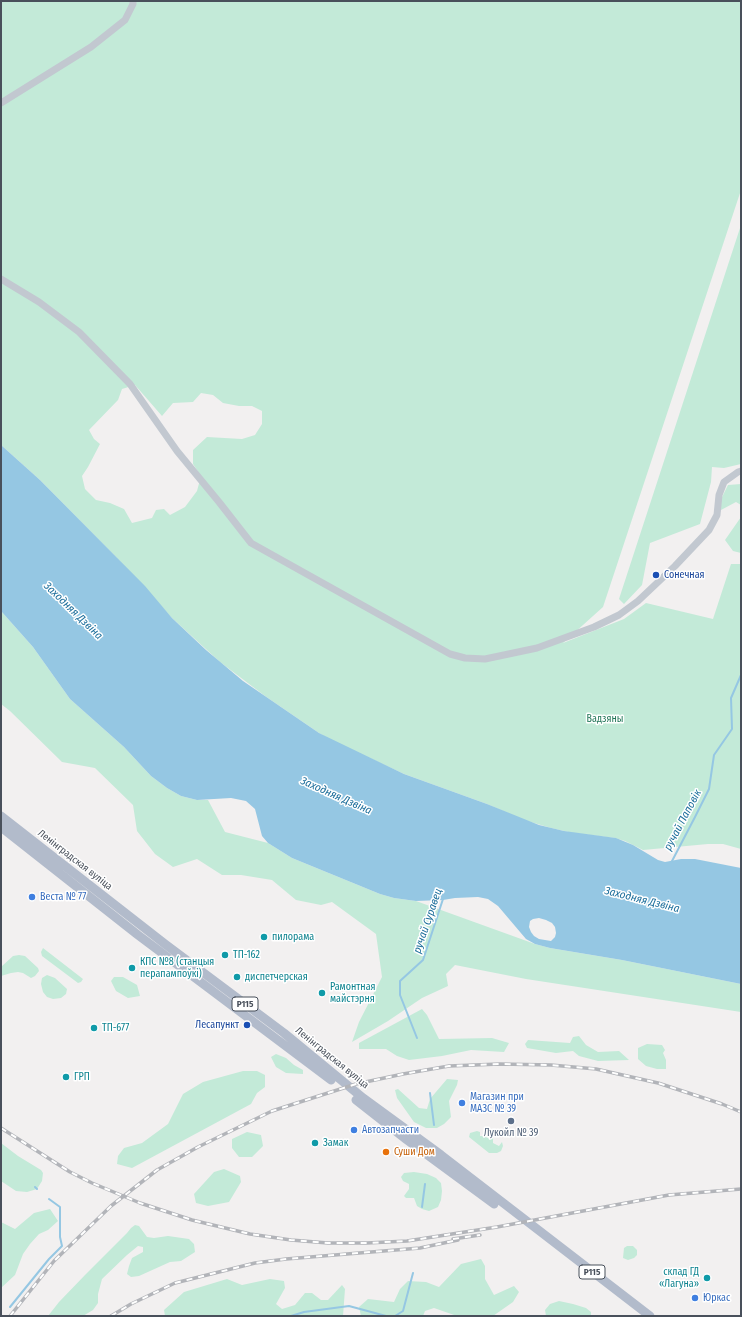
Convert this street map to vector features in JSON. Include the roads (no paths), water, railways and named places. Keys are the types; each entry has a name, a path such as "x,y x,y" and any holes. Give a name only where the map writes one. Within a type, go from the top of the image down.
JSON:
{"main road":[{"name":"Ленінградская вуліца","path":"1,816 165,944 284,1033 363,1098 441,1155 650,1316"},
{"name":"Ленінградская вуліца","path":"1,827 277,1041 320,1071 407,1140 510,1216 640,1316"}],"street":[{"path":"1,103 91,47 125,20 133,1"},
{"path":"1,279 40,302 80,332 130,384 177,451 251,543 450,654 465,658 485,659 537,648 594,627 619,615 647,592 710,530 717,515 719,495 724,482 741,471"}],"water":[{"name":"Заходняя Дзвіна","path":"1,445 40,480 145,586 172,618 206,650 243,681 319,733 404,774 487,804 539,825 564,831 616,838 633,845 658,860 665,862 681,859 695,859 741,868 741,984 535,944 526,939 498,906 488,899 478,897 416,901 394,898 380,894 292,858 268,843 262,836 255,809 246,801 231,798 197,800 181,796 151,776 124,747 70,699 33,647 1,611","holes":["539,918 552,923 555,927 555,937 551,941 539,939 534,936 529,927 530,921 533,919"]}],"waterway":[{"name":"ручай Паповік","path":"671,863 709,789 714,755 732,729 731,698 741,675"},
{"name":"ручай Суравец","path":"417,1038 400,995 400,981 423,960 443,899"},
{"name":"ручай Суравец","path":"430,1093 434,1125"},
{"name":"ручай Суравец","path":"422,1207 425,1184"},
{"path":"10,1307 49,1259 62,1246 60,1237 60,1207 49,1199"},
{"name":"ручай Суравец","path":"395,1316 403,1311 413,1273"},
{"name":"ручай Суравец","path":"291,1316 304,1312 349,1306 386,1316"}],"railway":[{"path":"10,1316 54,1261 111,1206 157,1170 198,1147 272,1111 356,1084 449,1066 500,1064 551,1065 596,1069 658,1083 722,1104 741,1112"},
{"path":"1,1128 70,1172 140,1203 192,1220 250,1234 291,1240 328,1243 407,1241 497,1227 669,1195 741,1189"},
{"path":"453,1239 480,1235"},
{"path":"111,1316 131,1304 175,1283 255,1263 420,1248 458,1240"}],"place":[{"name":"Сонечная","path":"656,575"},
{"name":"Веста № 77","path":"32,897"},
{"name":"пилорама","path":"264,937"},
{"name":"ТП-162","path":"225,955"},
{"name":"КПС №8 (станцыя перапампоўкі)","path":"132,968"},
{"name":"диспетчерская","path":"237,977"},
{"name":"Рамонтная майстэрня","path":"322,993"},
{"name":"Лесапункт","path":"247,1025"},
{"name":"ТП-677","path":"94,1028"},
{"name":"ГРП","path":"66,1077"},
{"name":"Магазин при МАЗС № 39","path":"462,1103"},
{"name":"Лукойл № 39","path":"511,1121"},
{"name":"Автозапчасти","path":"354,1130"},
{"name":"Замак","path":"315,1143"},
{"name":"Суши Дом","path":"386,1152"},
{"name":"склад ГД «Лагуна»","path":"707,1278"},
{"name":"Юркас","path":"695,1298"}],"park label":[{"name":"Вадзяны","path":"605,719"}]}
